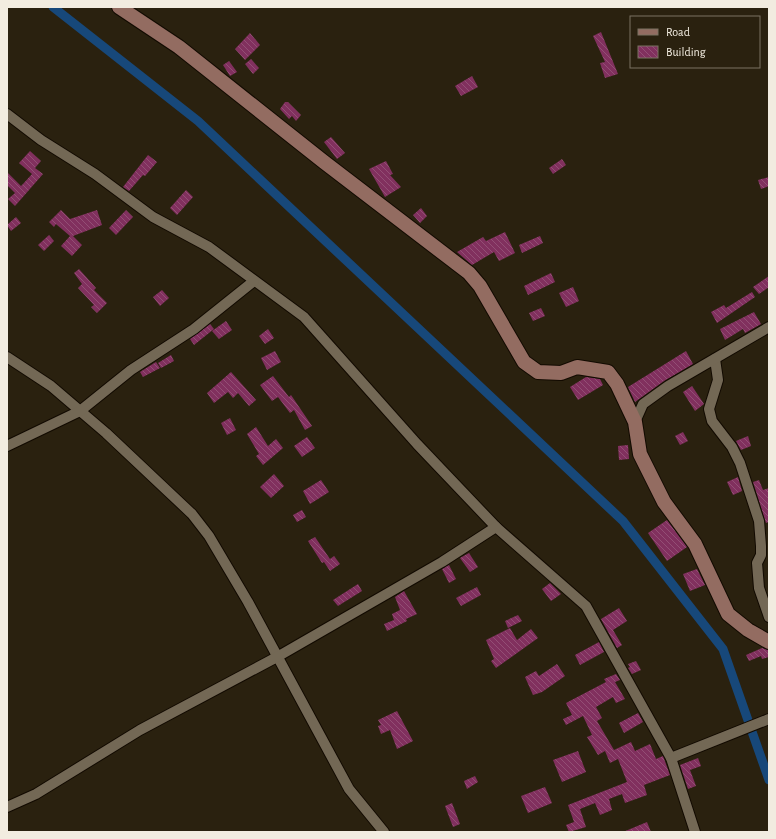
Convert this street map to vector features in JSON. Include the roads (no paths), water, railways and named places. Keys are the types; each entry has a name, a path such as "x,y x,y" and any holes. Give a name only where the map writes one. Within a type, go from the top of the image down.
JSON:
{"street":[{"path":"119,7 179,48 469,273 480,286 524,362 538,372 561,373 577,367 608,372 617,384 635,422 640,454 664,502 695,544 728,614 748,630 769,642"},
{"path":"7,114 41,140 95,174 154,216 209,247 304,317 417,444 496,527 586,606 672,758 695,832"},
{"path":"7,446 80,411 131,370 194,329 254,281"},
{"path":"635,422 643,404 668,386 769,327"},
{"path":"7,357 51,386 192,514 209,536 349,789 384,832"},
{"path":"715,359 718,380 709,409 712,421 732,447 740,463 759,521 761,546 761,555 757,563 759,588 769,617"},
{"path":"7,807 36,794 140,730 277,657 442,562 496,527"},
{"path":"672,758 769,719"}],"waterway":[{"path":"53,7 198,121 623,521 723,649 769,780"}]}
